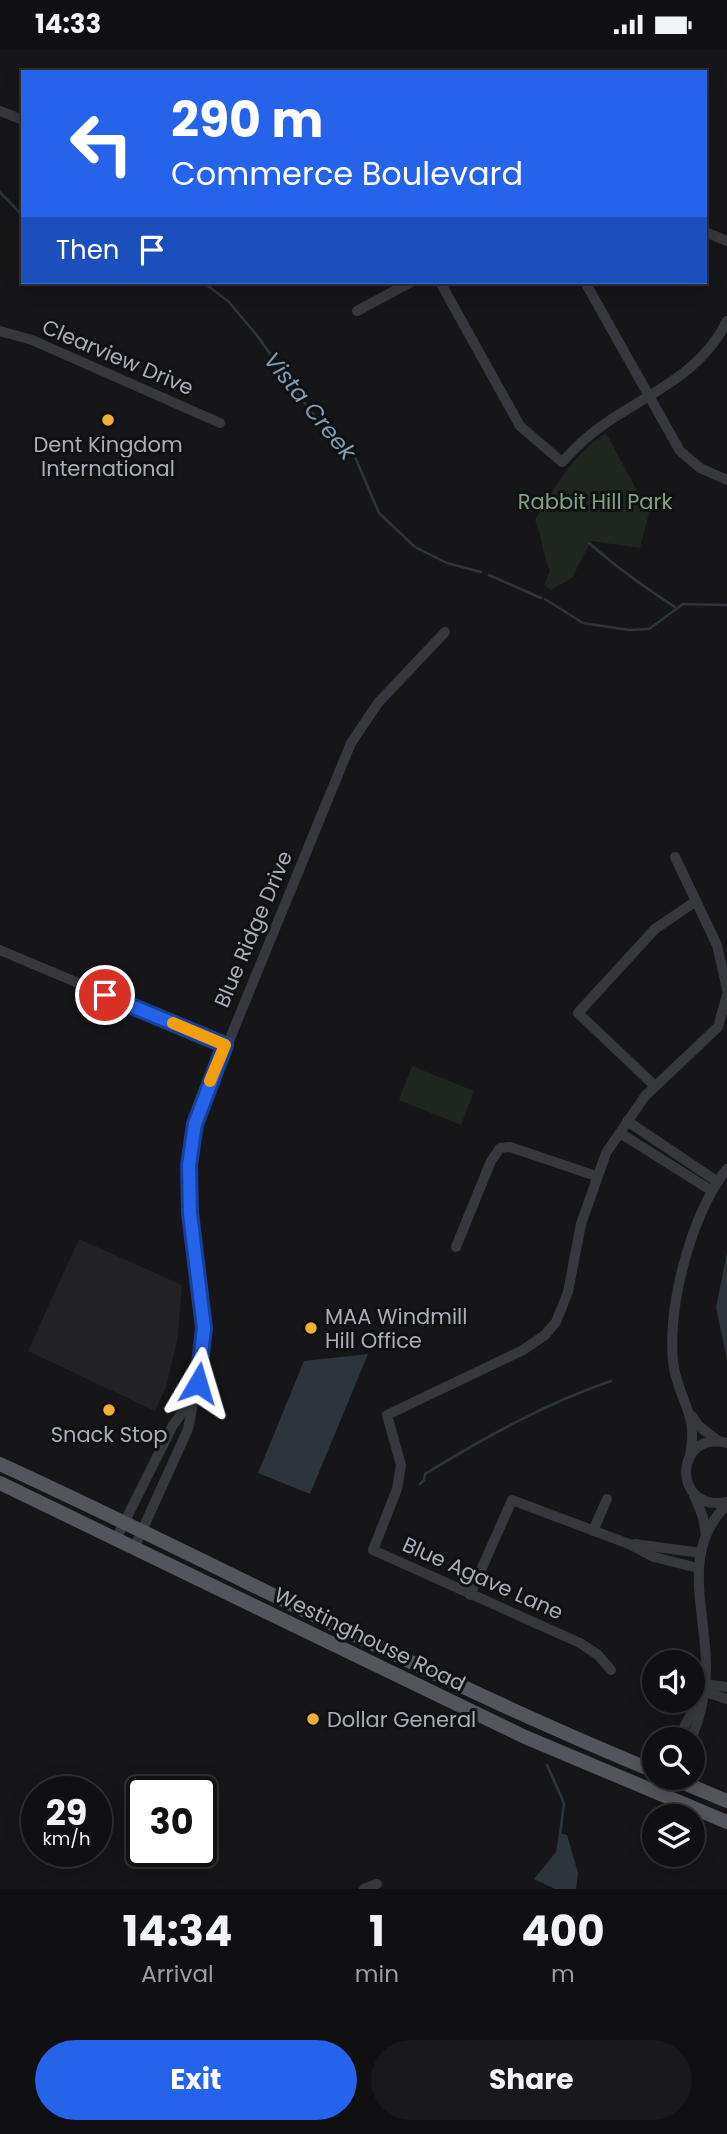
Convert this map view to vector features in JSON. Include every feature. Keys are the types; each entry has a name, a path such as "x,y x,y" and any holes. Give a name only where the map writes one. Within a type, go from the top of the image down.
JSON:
{"main road":[{"name":"Westinghouse Road","path":"0,1464 142,1529 521,1715 642,1766"},
{"name":"Westinghouse Road","path":"0,1483 117,1537 513,1731 642,1775"},
{"name":"Westinghouse Road","path":"678,1790 727,1822"},
{"name":"Westinghouse Road","path":"690,1790 727,1801"}],"street":[{"path":"0,111 21,119"},
{"path":"707,233 727,241"},
{"path":"357,311 407,284"},
{"path":"441,284 520,426 562,462 582,441 605,423 649,399 698,361 720,335 727,321"},
{"path":"586,284 649,399 689,461 727,479"},
{"name":"Clearview Drive","path":"0,331 32,340 220,422"},
{"name":"Blue Ridge Drive","path":"135,1546 188,1429 192,1400 198,1383 204,1328 190,1213 189,1165 195,1124 225,1045 351,743 378,703 445,632"},
{"path":"675,857 717,945 727,989"},
{"path":"654,1086 578,1013 655,929 696,901"},
{"path":"0,950 225,1045"},
{"name":"Blue Agave Lane","path":"611,1670 598,1655 580,1643 373,1550 397,1489 401,1465 387,1415 523,1350 545,1335 563,1308 580,1224 606,1153 654,1086 718,1027 727,995"},
{"path":"627,1121 715,1187"},
{"path":"620,1133 715,1187"},
{"path":"456,1247 491,1161 500,1149 510,1147 596,1176"},
{"path":"723,1442 699,1426 691,1413 675,1373 673,1345 686,1250 715,1187 727,1169"},
{"name":"Blue Ridge Drive","path":"117,1537 173,1425 192,1400"},
{"path":"691,1413 694,1435 685,1474 704,1517 706,1536"},
{"path":"690,1455 702,1444 723,1442"},
{"path":"692,1492 708,1502 727,1503 706,1536 698,1567 704,1650"},
{"path":"593,1531 607,1499"},
{"path":"470,1595 512,1500 629,1544 654,1557 698,1567"},
{"path":"629,1544 701,1553"},
{"path":"705,1688 727,1688"},
{"path":"705,1689 727,1699"},
{"path":"365,1889 377,1884"}],"shaded area":[{"path":"79,1239 182,1285 178,1336 166,1387 155,1411 28,1351"},
{"path":"727,1253 727,1360 716,1307"},
{"path":"368,1354 310,1494 258,1473 304,1361"},
{"path":"559,1833 567,1835 578,1873 576,1889 555,1889 534,1879 556,1852"}],"green space":[{"name":"Rabbit Hill Park","path":"606,433 649,513 640,548 591,541 572,578 551,590 544,585 550,571 535,520 574,461"},
{"path":"412,1066 474,1091 461,1125 399,1100"}],"waterway":[{"name":"Vista Creek","path":"0,192 21,214"},
{"name":"Vista Creek","path":"206,284 229,302 259,338 311,412 339,436 355,457 379,513 415,547 447,563 481,572"},
{"path":"589,543 675,607"},
{"name":"Vista Creek","path":"489,575 541,598"},
{"name":"Vista Creek","path":"545,599 583,623 629,630 649,629 683,604 727,605"},
{"path":"420,1484 425,1474 493,1435 563,1400 611,1381"},
{"path":"547,1765 564,1803 560,1835"}],"slow traffic":[{"path":"173,1023 225,1045 210,1081"}],"place":[{"name":"Dent Kingdom International","path":"108,420"},
{"name":"MAA Windmill Hill Office","path":"311,1328"},
{"name":"Snack Stop","path":"109,1410"},
{"name":"Dollar General","path":"313,1719"}],"route":[{"path":"105,995 225,1045 195,1124 189,1165 190,1213 204,1328 198,1383"}]}
